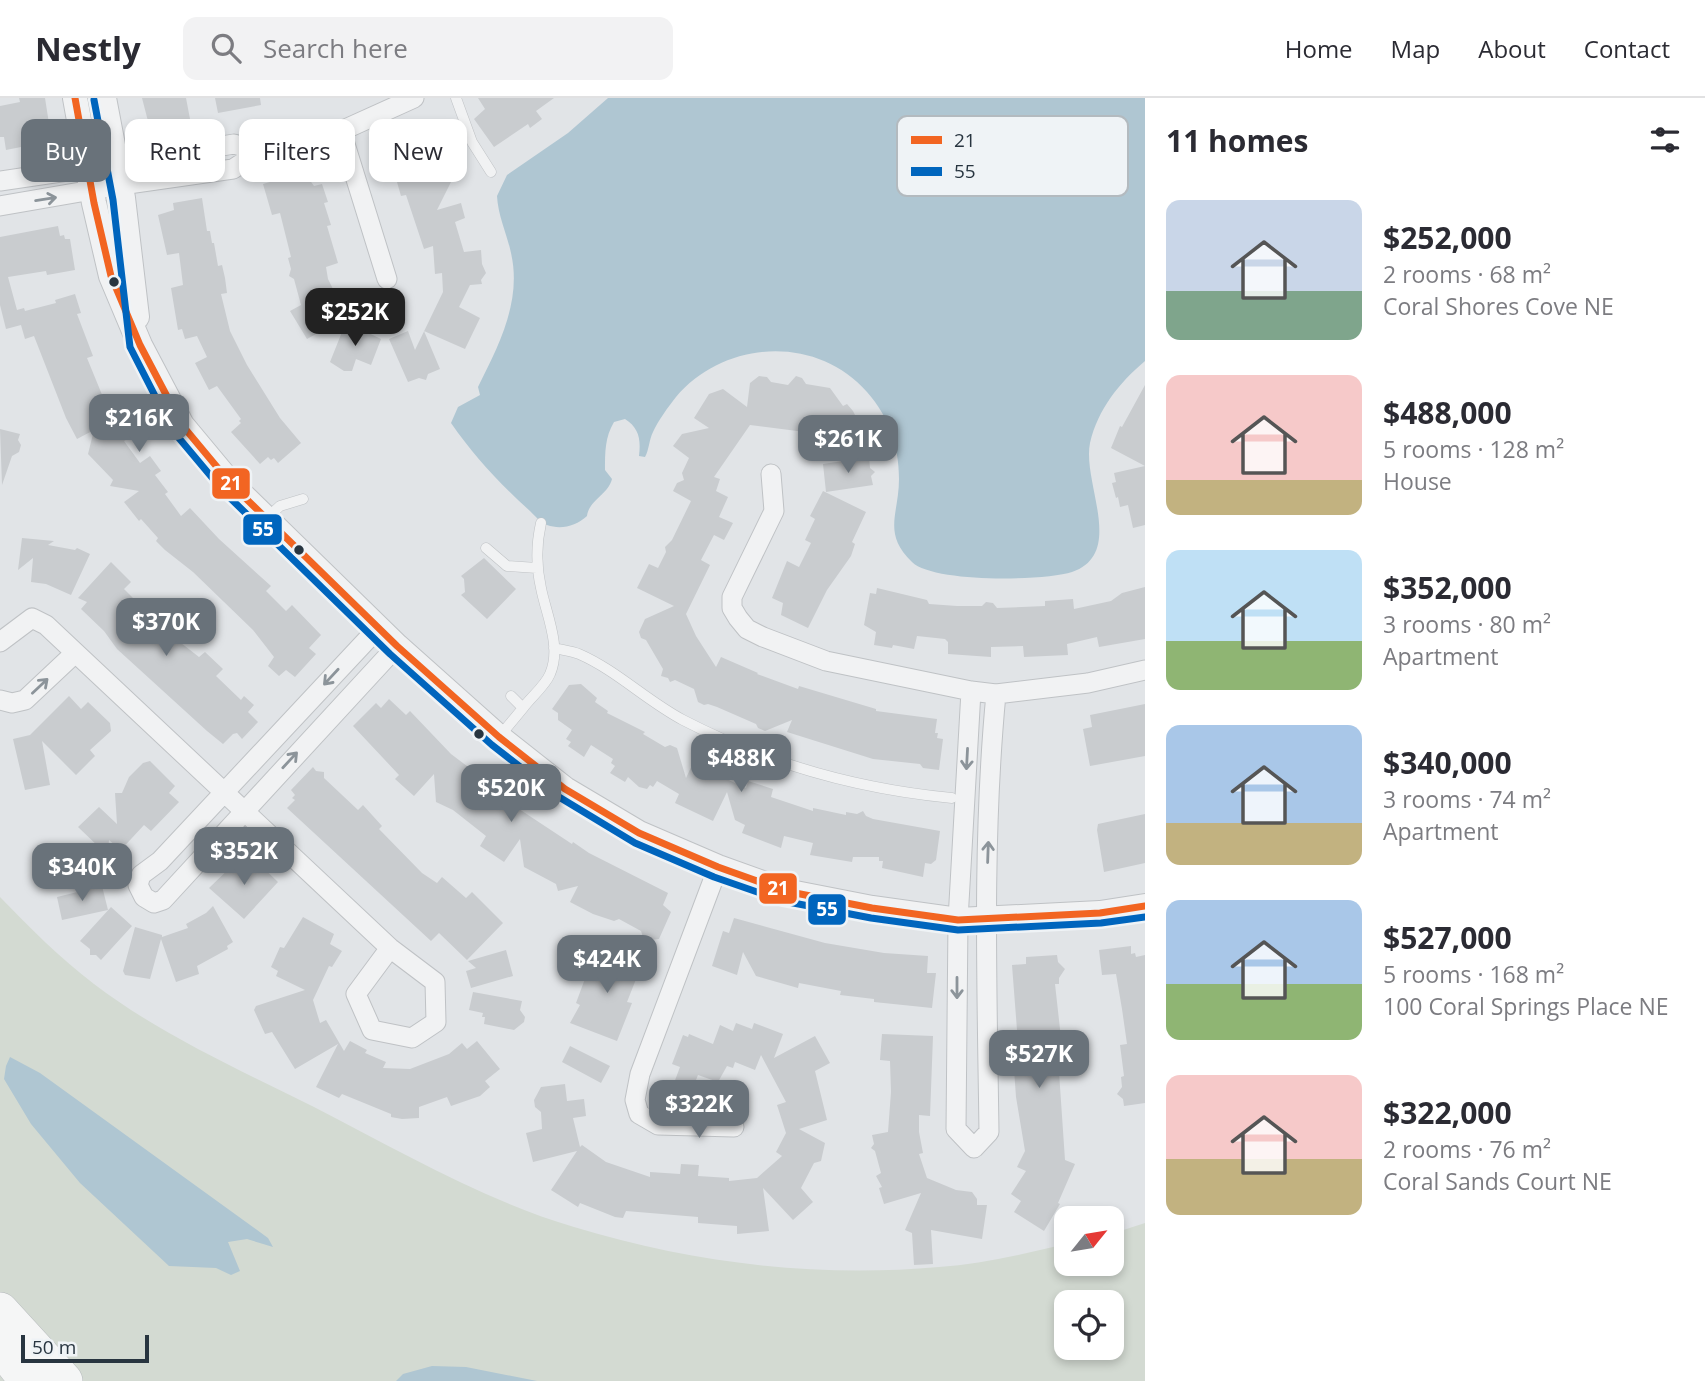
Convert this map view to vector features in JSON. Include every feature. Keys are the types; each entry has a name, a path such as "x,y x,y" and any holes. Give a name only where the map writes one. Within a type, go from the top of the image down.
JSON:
{"highway":[{"path":"0,1311 64,1381"}],"main road":[{"path":"0,1349 25,1381"},
{"path":"0,1373 7,1381"}],"street":[{"path":"75,98 79,119"},
{"path":"104,98 119,174 140,345"},
{"path":"355,125 414,98"},
{"path":"111,176 234,144 239,146"},
{"path":"355,176 387,279"},
{"path":"0,181 21,181"},
{"path":"0,206 83,182"},
{"path":"90,182 111,276 140,345 182,425 232,485 378,628 499,737 565,789 639,833 718,867 785,891 872,908 958,920 1100,913 1145,906"},
{"path":"771,474 774,511 732,597 732,608 747,629 826,661 996,694 1088,683 1145,670"},
{"path":"0,642 32,618 46,625 390,948 435,982 436,1021 412,1038 372,1030 356,995 390,948"},
{"path":"378,628 160,861 141,875 138,885 144,897 155,903 163,900 397,646"},
{"path":"0,700 12,703 24,700 74,654"},
{"path":"971,691 958,920 956,1129 975,1148 989,1132 986,920 996,694"},
{"path":"718,867 640,1073 635,1100 639,1114 658,1125 734,1127"}],"lane":[{"path":"456,98 472,142 491,172"},
{"path":"266,518 280,506 303,499"},
{"path":"499,737 550,675 554,648 537,568 536,541 541,523"},
{"path":"486,548 508,566 537,568"},
{"path":"554,648 579,654 680,718 755,753 818,775 913,794 952,798"},
{"path":"511,696 523,708"}],"shaded area":[{"path":"0,897 81,974 146,1020 174,1036 474,1189 540,1216 619,1240 755,1265 847,1270 955,1266 1054,1247 1054,1276 1124,1276 1124,1230 1145,1223 1145,1381 0,1381"}],"water":[{"path":"608,98 1145,98 1145,361 1127,378 1104,408 1090,443 1089,459 1099,533 1096,549 1088,563 1072,572 1058,575 989,578 942,574 912,562 897,542 895,532 899,467 887,422 867,392 846,373 822,360 797,353 770,351 744,355 719,364 696,378 676,397 660,419 645,457 639,456 639,439 633,426 625,419 614,422 607,439 605,457 605,470 612,479 607,489 588,510 587,516 563,527 545,524 538,519 478,458 451,423 458,407 480,395 478,387 501,339 511,305 514,271 497,196 507,175 568,133"},
{"path":"10,1057 40,1073 268,1238 273,1247 247,1239 228,1242 240,1271 231,1275 216,1268 169,1266 80,1183 31,1124 4,1079"},
{"path":"432,1366 466,1367 537,1381 396,1381 403,1374"}],"building":[{"path":"19,98 45,98 48,119 21,119 21,147 6,150 4,137 0,137 0,106 20,102"},
{"path":"142,98 186,98 190,119 147,119"},
{"path":"215,98 260,98 261,105 218,113"},
{"path":"478,98 554,98 536,111 542,119 530,128 528,124 494,147 474,119 485,109"},
{"path":"397,182 451,182 437,210 461,203 465,218 455,222 464,252 481,250 486,273 481,280 482,284 470,285 459,307 480,318 465,349 424,331 443,292 442,273 435,274 433,246 424,249 406,195 401,196"},
{"path":"263,184 322,184 328,202 324,203 331,225 327,226 338,263 326,267 328,279 340,303 324,313 341,320 307,339 290,311 301,305 294,279 289,276 291,269 288,258 291,257 280,213 272,215"},
{"path":"202,198 207,231 210,231 218,266 222,265 225,278 227,293 221,294 230,331 247,365 280,418 301,443 278,463 274,458 271,460 268,457 260,464 231,432 241,423 241,419 217,386 209,390 195,363 207,357 197,336 185,339 182,329 178,330 171,288 183,285 179,253 167,255 158,215 174,210 173,203"},
{"path":"58,226 60,236 64,235 65,239 70,239 75,270 8,277 17,310 24,308 25,311 56,303 55,300 75,294 81,313 77,314 93,356 87,358 105,402 114,397 134,435 124,441 140,463 150,456 161,471 155,475 181,516 190,508 219,539 271,586 266,591 286,611 292,605 321,635 309,648 316,654 295,677 286,670 279,676 268,666 274,657 253,630 193,572 165,550 141,519 139,521 124,502 139,491 110,486 113,480 88,454 94,430 77,439 34,336 25,339 21,325 6,329 0,305 0,237"},
{"path":"346,322 381,339 371,365 356,359 352,371 344,371 330,362"},
{"path":"408,331 415,350 424,331 440,369 428,374 426,380 419,378 408,382 389,339"},
{"path":"759,376 767,377 771,382 788,385 796,376 802,378 806,384 830,388 843,406 847,404 853,411 865,435 822,460 805,432 750,425 714,477 720,479 716,491 728,497 719,517 733,523 724,540 714,535 701,560 710,565 686,614 696,636 716,667 721,657 798,689 799,686 876,711 937,719 935,733 938,733 937,738 943,739 939,770 923,768 920,764 873,759 787,732 792,720 765,731 756,724 717,707 704,705 698,702 694,689 675,680 670,682 668,678 661,676 663,669 646,640 641,638 639,632 645,619 674,606 637,588 649,564 658,568 666,552 665,547 672,540 691,501 673,491 677,483 684,480 682,473 689,458 673,446 682,434 709,428 694,418 709,394 723,389 747,407 750,383"},
{"path":"1145,385 1145,466 1111,448 1120,426 1122,427"},
{"path":"0,429 20,434 18,440 21,445 19,452 12,456 2,485"},
{"path":"869,457 870,468 875,472 871,476 873,485 826,492 823,464"},
{"path":"1145,466 1145,525 1133,528 1128,505 1120,507 1112,483 1116,482 1114,473"},
{"path":"823,491 866,512 852,542 855,544 851,556 827,590 808,628 781,615 783,603 772,598 787,561 799,567 811,543 805,540 815,519 810,516"},
{"path":"22,538 54,541 48,545 75,550 77,548 90,554 71,595 46,584 31,582 33,558 18,570"},
{"path":"484,558 516,589 487,619 461,595 465,592 464,579 461,576"},
{"path":"111,562 131,582 124,589 167,632 199,657 205,652 223,669 216,676 241,700 244,696 254,705 248,712 258,722 242,739 237,733 233,734 223,744 117,649 104,631 81,609 87,602 78,598"},
{"path":"1145,587 1145,639 1099,647 1097,637 1067,644 1068,655 1024,657 1023,646 991,647 991,657 948,654 948,642 945,639 917,636 914,649 893,645 892,648 874,645 876,632 864,625 870,593 876,594 877,588 927,600 929,604 982,606 986,602 993,603 997,608 1045,606 1045,601 1073,599 1074,609 1111,601 1122,593"},
{"path":"581,684 597,698 595,702 608,711 607,713 645,732 643,734 665,747 670,745 677,748 686,778 695,759 710,766 709,771 746,788 748,781 773,789 771,797 813,811 813,808 846,815 846,812 857,814 863,811 873,819 940,831 936,860 931,864 925,863 923,877 882,868 883,861 879,861 879,857 853,857 852,862 810,855 813,843 784,836 781,848 742,833 745,825 735,820 727,792 713,821 675,803 679,794 657,781 653,787 650,785 647,789 639,787 628,777 625,782 610,773 615,766 611,763 613,759 591,745 584,757 568,746 571,742 566,739 572,730 558,720 558,713 552,709 569,685"},
{"path":"69,696 81,709 88,702 110,723 111,731 90,750 95,756 76,775 42,741 50,785 25,790 13,739 30,735"},
{"path":"389,699 406,715 410,711 451,754 500,791 492,801 514,817 519,809 572,844 573,842 589,853 668,893 663,905 671,912 659,939 649,940 643,937 641,931 619,919 614,921 593,914 570,902 578,886 558,891 556,884 524,867 520,839 504,862 480,846 486,836 453,810 436,802 434,774 414,796 395,779 399,775 353,726 376,703 381,708"},
{"path":"1145,704 1145,756 1090,766 1083,729 1092,727 1090,715"},
{"path":"150,761 175,786 169,793 179,802 151,831 144,825 119,852 109,840 105,881 55,876 59,844 101,849 78,827 99,807 117,824 115,793 122,793 129,777 143,763"},
{"path":"313,767 316,771 324,772 324,778 358,810 363,805 382,826 379,829 422,873 437,883 442,877 466,898 472,892 503,923 467,960 439,933 431,941 287,808 295,800 291,790"},
{"path":"1145,814 1145,863 1104,872 1098,824"},
{"path":"239,859 247,867 254,859 278,882 244,919 209,888"},
{"path":"102,886 108,910 62,920 57,897"},
{"path":"213,906 233,942 227,946 228,949 197,966 199,974 176,982 161,939 150,979 125,975 123,971 135,927 162,937 188,928 186,924"},
{"path":"111,907 132,926 101,960 96,955 90,955 90,949 80,941"},
{"path":"303,917 334,934 330,944 342,951 332,967 329,966 313,1000 320,1023 326,1020 344,1051 350,1041 367,1050 365,1053 386,1062 383,1068 410,1069 449,1054 462,1043 467,1049 477,1041 500,1069 485,1081 490,1087 480,1096 451,1106 447,1097 419,1107 419,1118 402,1119 391,1117 391,1114 342,1094 339,1098 316,1087 338,1044 295,1069 272,1032 265,1034 254,1010 256,1006 305,990 276,976 278,971 271,967 280,947 284,948"},
{"path":"734,918 825,943 884,953 928,956 927,973 936,973 932,1008 874,1002 874,999 840,995 841,991 799,983 798,988 756,976 743,952 737,975 712,966 723,931 729,933"},
{"path":"1131,946 1131,954 1135,953 1136,957 1145,955 1145,1103 1124,1106 1123,1099 1117,1094 1122,1087 1121,1077 1124,1076 1120,1045 1127,1044 1122,1009 1116,974 1102,975 1099,950"},
{"path":"601,948 642,964 627,1002 632,1003 617,1041 570,1023 580,1005 576,1003 586,976"},
{"path":"506,950 513,976 471,988 466,971 476,968 468,961"},
{"path":"1057,955 1058,962 1065,969 1059,978 1059,984 1055,984 1061,1038 1060,1045 1055,1046 1057,1063 1062,1068 1059,1072 1065,1160 1075,1164 1058,1203 1060,1204 1054,1206 1054,1214 1044,1231 1014,1212 1021,1201 1011,1194 1026,1171 1017,1167 1025,1151 1016,1097 1013,1055 1017,1055 1014,1031 1017,1030 1012,965 1026,964 1026,957"},
{"path":"473,992 522,1001 520,1010 525,1017 524,1022 514,1030 484,1024 483,1013 469,1010"},
{"path":"736,1023 752,1029 754,1023 783,1034 774,1058 815,1036 830,1063 815,1071 827,1120 799,1129 825,1143 821,1161 814,1163 801,1188 813,1202 793,1220 763,1188 769,1231 737,1234 737,1226 698,1223 698,1217 626,1211 623,1218 615,1217 580,1203 578,1207 551,1190 577,1151 533,1162 526,1133 542,1129 541,1112 535,1107 534,1100 541,1087 565,1084 567,1101 584,1099 586,1116 573,1118 580,1147 582,1145 606,1162 650,1177 650,1172 680,1174 681,1164 699,1165 698,1176 729,1178 729,1181 757,1178 782,1156 776,1152 786,1133 777,1105 786,1102 761,1055 755,1070 735,1062 733,1068 727,1066 718,1082 698,1075 692,1090 674,1083 680,1067 672,1064 683,1035 688,1037 689,1034 713,1044 720,1025 733,1031"},
{"path":"882,1034 933,1036 930,1116 919,1115 923,1153 919,1154 927,1178 956,1190 972,1192 977,1199 977,1205 987,1205 982,1239 931,1230 933,1264 914,1265 912,1233 905,1230 921,1193 884,1204 879,1188 882,1187 876,1176 881,1173 875,1151 871,1148 874,1144 872,1135 888,1132 891,1092 890,1061 880,1060"},
{"path":"570,1046 610,1066 601,1083 562,1062"}],"transit line":[{"name":"21","path":"75,98 94,203 111,276 140,345 182,425 232,485 397,646 499,737 565,789 639,833 718,867 785,891 872,908 958,920 1100,913 1145,906"},
{"name":"55","path":"94,100 113,200 130,347 173,431 225,493 390,654 492,745 559,797 635,843 714,877 783,901 871,918 958,930 1101,923 1145,917"}]}
